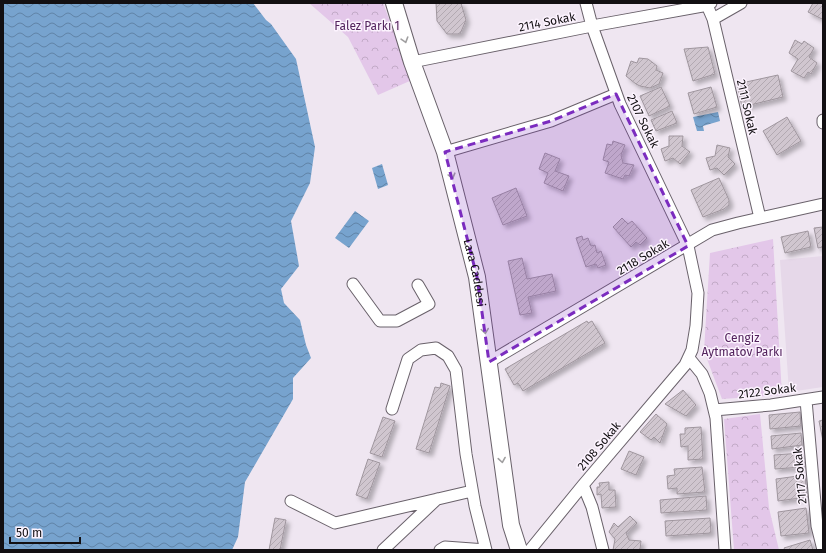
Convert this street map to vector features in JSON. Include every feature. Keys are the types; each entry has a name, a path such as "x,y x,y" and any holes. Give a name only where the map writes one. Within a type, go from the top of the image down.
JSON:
{"street":[{"name":"Lara Caddesi","path":"394,3 412,62 445,152 477,277 511,525 519,550"},
{"name":"2107 Sokak","path":"586,3 592,26 620,104 688,246"},
{"path":"713,19 741,3"},
{"name":"2114 Sokak","path":"412,62 708,4"},
{"name":"2111 Sokak","path":"708,4 713,19 760,218"},
{"path":"445,152 551,121 616,94"},
{"name":"2118 Sokak","path":"489,362 688,246 712,230 823,204"},
{"name":"2108 Sokak","path":"530,550 685,365 689,358 692,350 696,326 698,293 688,246"},
{"path":"353,284 380,321 397,321 429,304 418,284"},
{"path":"392,409 408,359 421,350 436,348 448,356 456,370 472,491 486,550 445,547 440,550"},
{"path":"689,358 702,374 710,393 716,418 725,550"},
{"name":"2122 Sokak","path":"714,410 771,405 823,397"},
{"name":"2117 Sokak","path":"806,400 817,526 823,550"},
{"path":"583,485 592,507 602,550"},
{"path":"291,501 335,523 472,491"},
{"path":"383,550 437,499"}],"highlighted area":[{"path":"616,94 688,246 489,362 477,277 445,152 551,121"}],"shaded area":[{"path":"823,256 823,387 789,392 780,260"}],"green space":[{"name":"Falez Parkı 1","path":"309,3 383,3 412,80 378,95 348,37"},
{"name":"Cengiz Aytmatov Parkı","path":"773,239 782,395 722,399 704,351 710,253"},
{"path":"760,414 769,508 779,550 734,550 724,419"}],"water":[{"path":"3,3 253,3 271,24 296,59 315,147 310,183 291,221 299,266 281,289 284,303 300,320 311,358 293,378 293,399 245,482 238,537 232,550 3,550"},
{"path":"718,112 720,121 703,126 704,131 697,131 693,117"},
{"path":"382,164 388,185 378,189 372,168"},
{"path":"355,211 369,221 349,248 335,238"}],"building":[{"path":"436,3 461,3 466,20 460,34 447,34 437,21"},
{"path":"813,3 823,3 822,19 808,12"},
{"path":"795,40 802,44 804,41 814,48 809,57 817,63 811,74 808,72 804,78 791,71 798,59 789,53"},
{"path":"708,47 715,74 693,81 684,49"},
{"path":"639,58 648,59 657,66 656,70 663,73 659,84 650,88 640,86 626,76 631,61 637,63"},
{"path":"778,75 783,97 742,107 737,84"},
{"path":"661,87 670,106 649,116 640,96"},
{"path":"711,87 717,107 694,114 688,93"},
{"path":"672,111 677,123 656,131 651,120"},
{"path":"787,117 801,141 777,155 763,131"},
{"path":"669,136 683,136 682,146 690,152 680,164 673,158 665,161 661,149 669,146"},
{"path":"613,141 625,145 621,155 623,163 634,165 629,176 625,175 623,179 605,173 609,162 603,160 607,144 612,145"},
{"path":"717,145 730,148 728,157 735,164 724,175 717,168 710,170 706,158 715,156"},
{"path":"545,153 560,159 555,171 569,176 563,191 544,183 548,173 539,169"},
{"path":"719,178 729,200 729,205 724,209 703,217 691,190"},
{"path":"516,188 527,216 503,225 492,198"},
{"path":"622,218 628,224 632,221 647,238 640,245 636,242 631,247 613,227"},
{"path":"823,227 823,247 818,248 814,228"},
{"path":"808,231 811,247 785,253 781,237"},
{"path":"582,236 583,240 588,238 591,246 595,245 597,253 601,251 606,265 598,268 596,264 586,267 576,238"},
{"path":"522,258 527,279 552,274 556,291 528,297 532,313 520,315 508,261"},
{"path":"587,321 588,323 592,321 605,343 523,391 518,383 514,385 505,369"},
{"path":"441,383 450,386 429,453 416,449 435,387 440,388"},
{"path":"683,390 696,405 686,416 665,404"},
{"path":"800,412 801,426 770,429 769,415"},
{"path":"656,414 667,424 660,443 654,437 651,440 640,432"},
{"path":"383,417 395,421 382,457 370,453"},
{"path":"823,420 823,441 819,421"},
{"path":"701,427 703,459 688,460 688,446 681,447 680,434 685,434 685,428"},
{"path":"801,433 802,445 772,449 771,436"},
{"path":"629,451 644,457 636,475 621,469"},
{"path":"802,453 803,467 775,469 774,455"},
{"path":"368,459 380,463 367,499 356,495"},
{"path":"702,467 705,492 677,494 677,488 668,489 667,476 675,475 674,469"},
{"path":"805,475 807,497 778,501 776,479"},
{"path":"609,482 609,490 615,490 616,507 602,508 601,494 597,495 597,487 600,487 599,483"},
{"path":"706,496 707,510 661,513 660,500"},
{"path":"806,508 809,533 781,536 778,512"},
{"path":"630,516 637,523 626,533 629,540 641,541 640,550 613,550 615,539 609,532 614,523 618,527"},
{"path":"275,518 286,520 280,550 269,550"},
{"path":"710,518 711,533 666,536 665,521"},
{"path":"810,540 813,550 785,550 784,548"}]}
